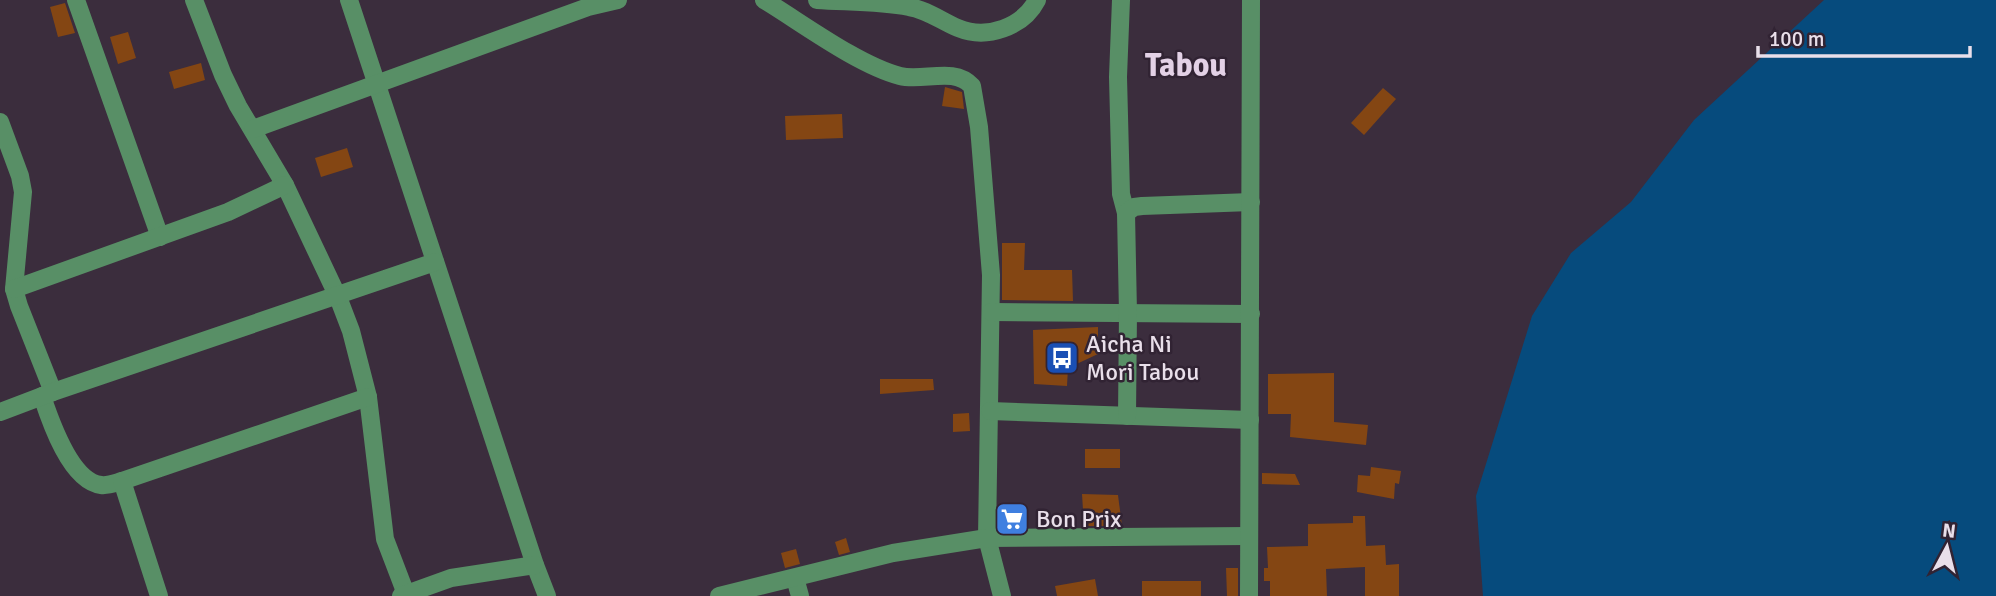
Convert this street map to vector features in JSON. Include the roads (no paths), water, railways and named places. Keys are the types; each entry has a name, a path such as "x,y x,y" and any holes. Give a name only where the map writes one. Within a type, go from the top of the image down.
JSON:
{"street":[{"path":"76,0 160,237"},
{"path":"194,0 223,75 238,106 285,185 338,297 351,331 368,397 385,539 404,595 451,578 535,565"},
{"path":"349,0 547,596"},
{"path":"253,129 588,7 618,0"},
{"path":"764,0 856,57 886,72 905,77 943,75 958,78 972,86 979,127 989,235 990,411 986,538 1003,596"},
{"path":"817,0 909,3 962,30 994,31 1009,28 1030,11 1037,0"},
{"path":"1121,0 1118,77 1121,194 1126,213 1126,416"},
{"path":"1249,596 1251,0"},
{"path":"0,122 20,176 23,192 14,289 47,394 58,442 87,478 100,485 122,481 368,397"},
{"path":"14,289 228,212 285,185"},
{"path":"1126,213 1134,207 1142,206 1251,202"},
{"path":"0,412 435,262"},
{"path":"990,312 1251,314"},
{"path":"990,411 1250,421"},
{"path":"122,481 159,596"},
{"path":"719,596 893,553 986,538 1249,536"},
{"path":"795,578 800,596"}],"water":[{"path":"1824,0 1996,0 1996,596 1483,596 1476,496 1532,316 1571,253 1631,202 1694,120"}],"place":[{"name":"Aicha Ni Mori Tabou","path":"1062,358"},
{"name":"Bon Prix","path":"1012,519"}],"district":[{"name":"Tabou","path":"1186,65"}]}
